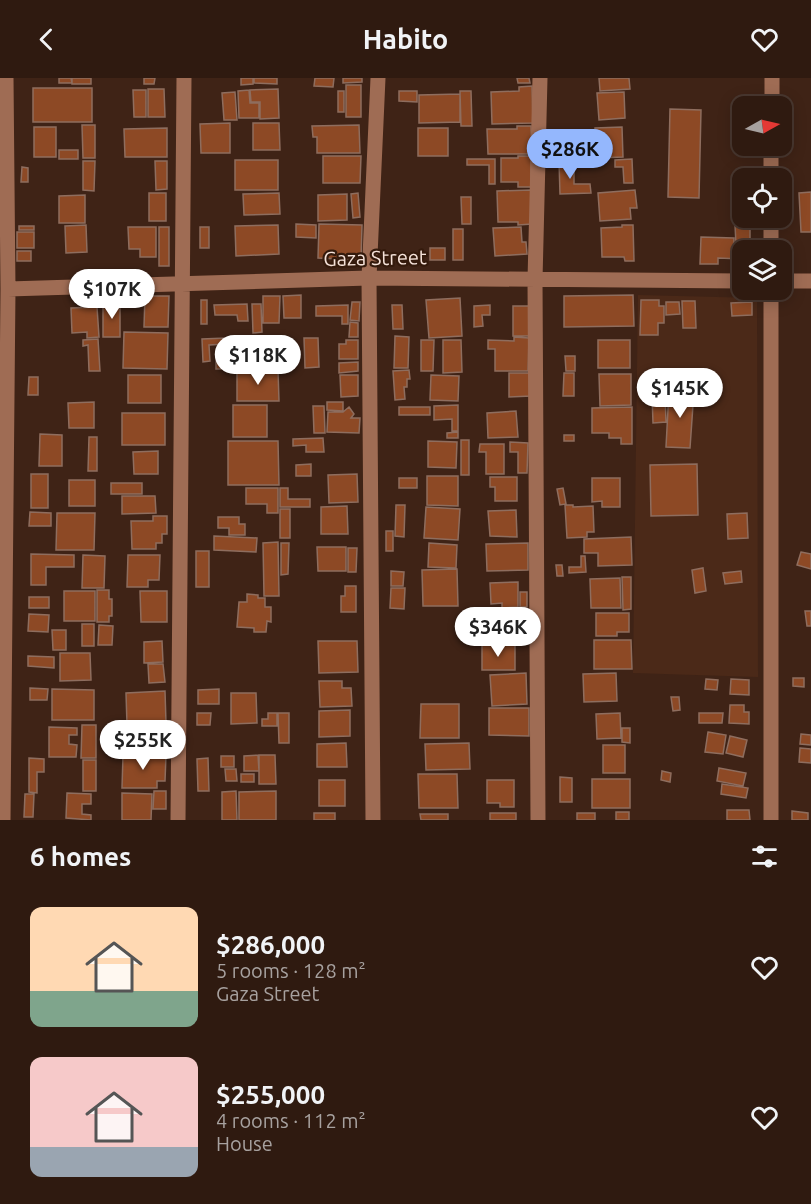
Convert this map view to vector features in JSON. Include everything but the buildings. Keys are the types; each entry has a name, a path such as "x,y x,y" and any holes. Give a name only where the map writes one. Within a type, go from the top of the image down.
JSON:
{"street":[{"path":"3,820 3,532 8,289 6,78"},
{"path":"178,820 184,78"},
{"path":"373,820 369,278 378,78"},
{"path":"538,820 535,280 540,78"},
{"path":"772,78 772,96"},
{"name":"Gaza Street","path":"8,289 369,278 732,281"},
{"path":"792,281 811,281"},
{"path":"771,300 771,820"}],"shaded area":[{"path":"638,295 757,300 758,677 633,673"}]}
